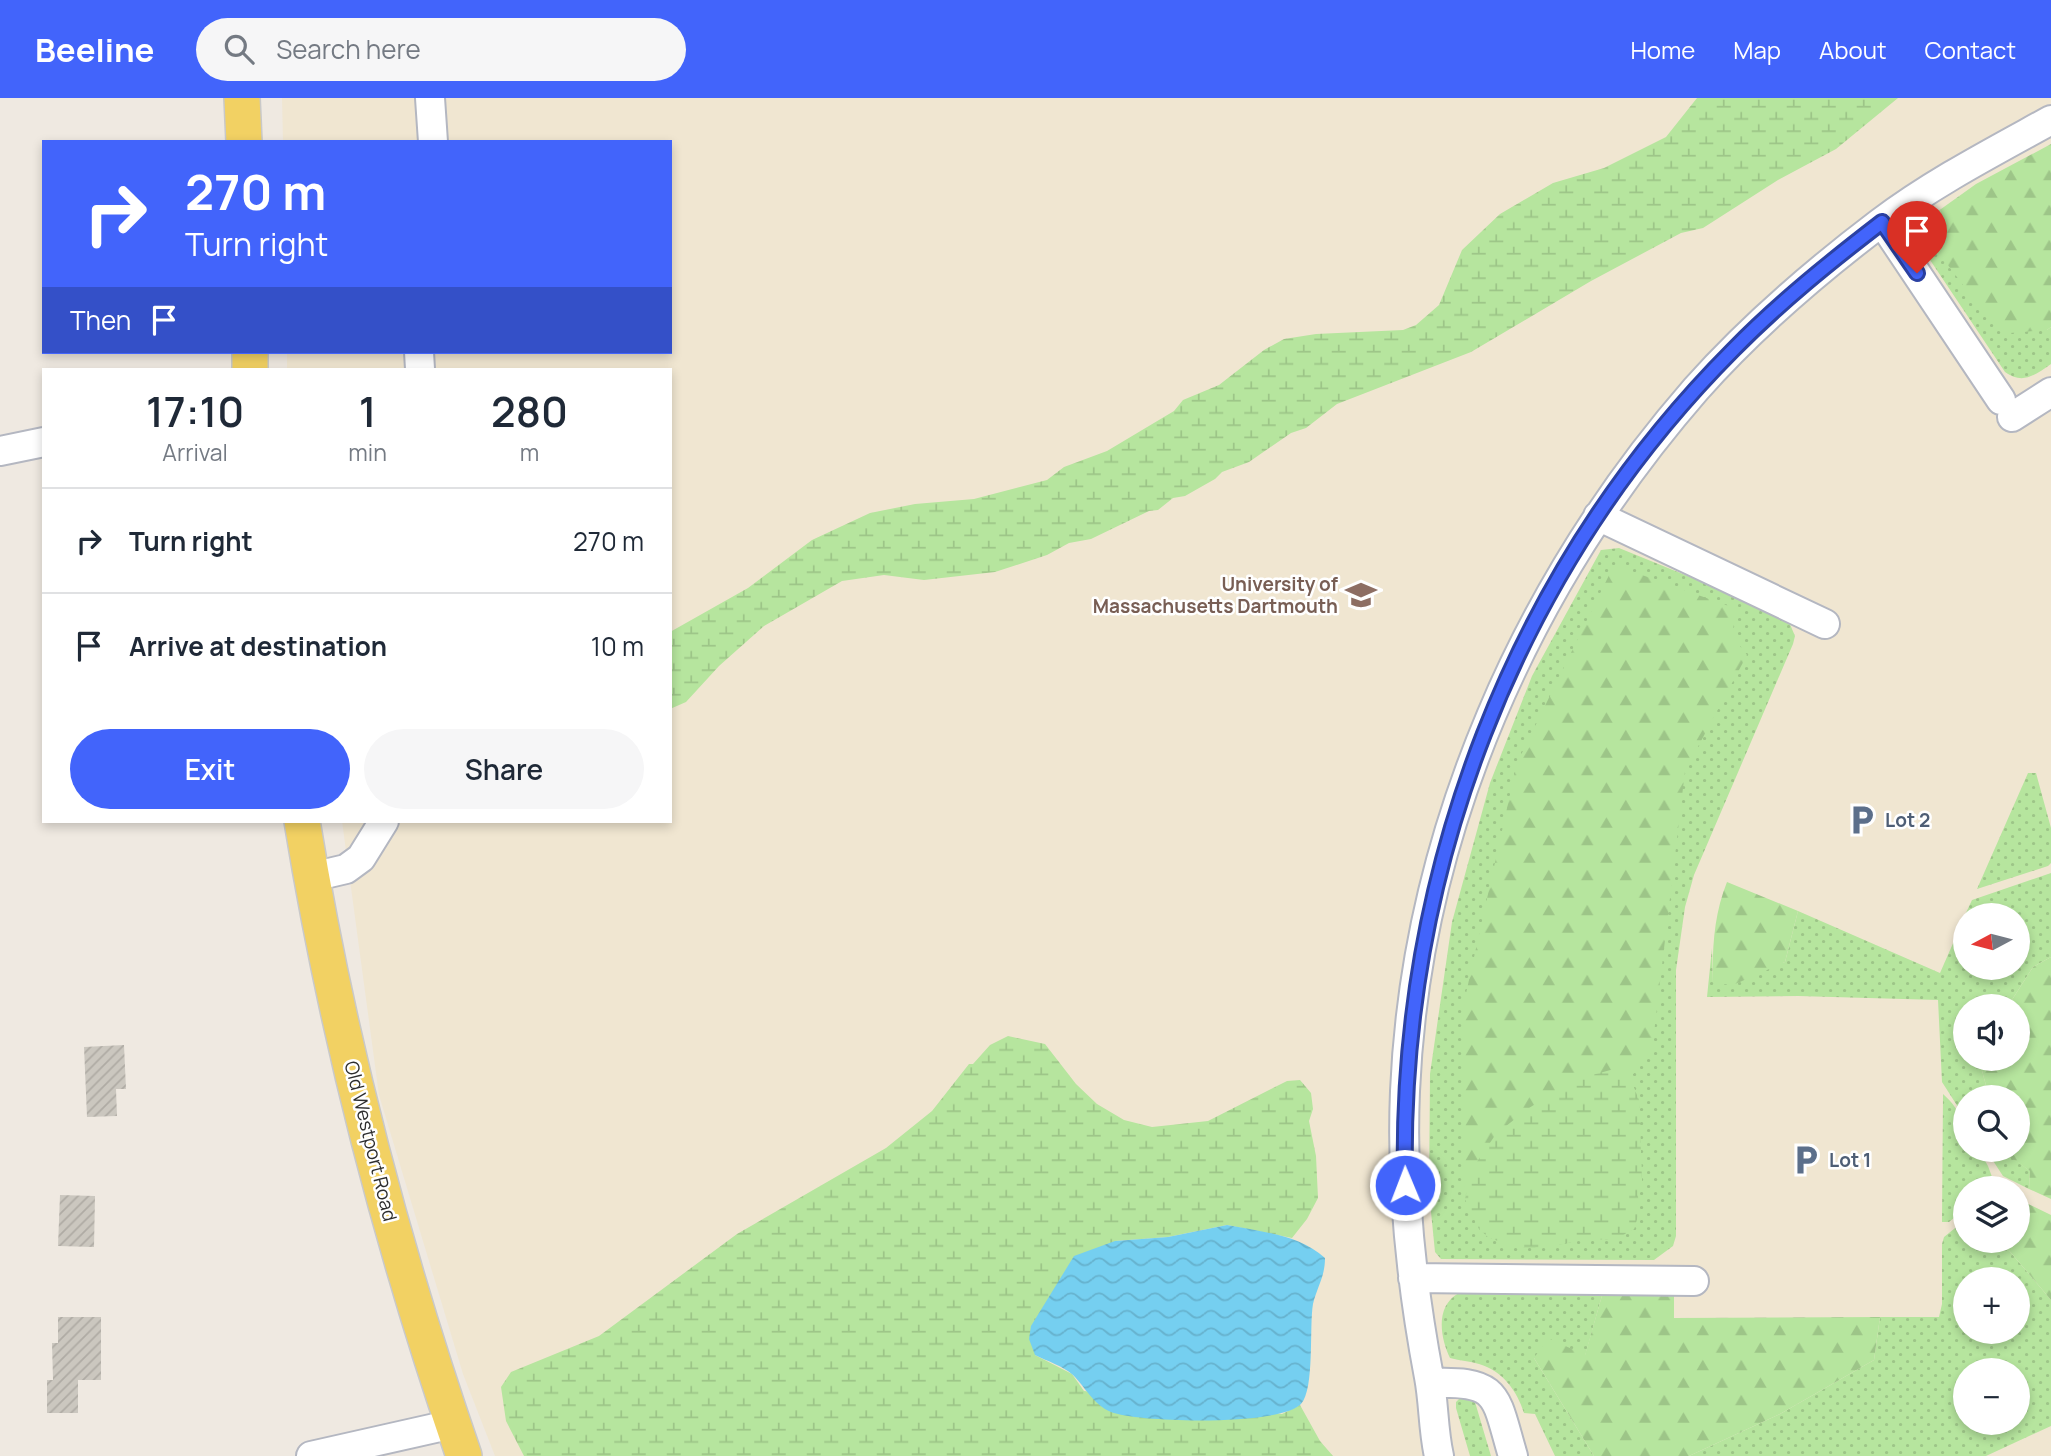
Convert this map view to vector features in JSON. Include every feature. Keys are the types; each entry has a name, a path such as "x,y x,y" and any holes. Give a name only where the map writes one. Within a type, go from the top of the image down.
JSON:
{"main road":[{"path":"242,98 244,140"},
{"name":"Old Westport Road","path":"302,823 366,1130 429,1352 458,1440"}],"street":[{"path":"430,98 433,140"},
{"path":"1439,1456 1413,1279 1405,1185 1405,1089 1417,978 1440,867 1475,756 1513,667 1545,601 1624,478 1669,421 1732,351 1796,291 1882,222 1953,175 2051,120"},
{"path":"1882,222 2007,409 2051,392"},
{"path":"0,451 42,442"},
{"path":"1598,516 1825,624"},
{"path":"312,877 346,869 361,858 383,823"},
{"path":"1413,1279 1694,1280"},
{"path":"1430,1383 1468,1382 1488,1390 1500,1409 1513,1456"},
{"path":"1430,1383 1455,1456"},
{"path":"311,1456 458,1440"}],"shaded area":[{"name":"University of Massachusetts Dartmouth","path":"282,98 2051,98 2051,1456 495,1456 463,1374 379,1095 342,823 672,823 672,368 287,368 287,354 672,354 672,140 283,140"}],"green space":[{"path":"1697,98 1898,98 1836,149 1778,180 1703,228 1681,233 1591,281 1471,352 1337,404 1306,428 1291,433 1249,462 1222,472 1185,496 1173,498 1158,510 1149,511 1091,539 1069,543 1047,555 995,572 924,580 884,575 842,581 764,626 719,666 686,702 672,708 672,631 748,588 812,540 870,513 915,504 974,499 1047,480 1064,467 1107,451 1174,411 1183,400 1219,385 1264,350 1284,339 1316,334 1403,330 1416,325 1439,305 1462,250 1500,214 1553,183 1604,168 1666,137"},
{"path":"2051,144 2051,327 2047,330 2010,333 1979,306 1941,256 1938,226 1941,209 1976,184"},
{"path":"1941,209 1938,226 2047,330 2051,327 2051,364 2040,372 2018,378 2005,372 1918,242 1915,226"},
{"path":"1619,548 1744,599 1789,622 1795,636 1694,875 1685,907 1676,970 1676,1236 1673,1246 1654,1260 1441,1259 1435,1252 1429,1192 1430,1074 1452,922 1490,783 1532,676 1601,550"},
{"path":"1614,565 1740,610 1732,636 1747,655 1685,771 1652,1050 1630,1078 1639,1100 1642,1182 1638,1195 1639,1213 1634,1229 1616,1239 1581,1240 1546,1248 1513,1247 1488,1237 1479,1229 1465,1199 1462,1113 1465,998 1517,763"},
{"path":"2028,773 2036,773 2051,828 2051,863 1977,889"},
{"path":"2051,873 2051,957 2033,967 2030,972 2030,903 1971,903 1972,900"},
{"path":"1727,882 1798,911 1785,962 1733,985 1713,983 1715,932 1719,906"},
{"path":"1798,911 1940,973 1953,943 1953,980 2025,980 2016,994 1953,994 1953,1071 1982,1071 1986,1085 1953,1085 1953,1099 1942,1082 1938,1000 1798,996 1707,997 1712,948 1713,983 1785,962"},
{"path":"2051,957 2051,1199 2030,1189 2030,1171 2017,1162 2030,1162 2030,1085 1986,1085 1982,1071 2030,1071 2030,994 2016,994 2025,980 2030,980 2033,967"},
{"path":"1008,1036 1045,1044 1076,1084 1097,1104 1124,1120 1152,1127 1208,1121 1287,1081 1300,1080 1311,1093 1313,1109 1309,1121 1316,1156 1318,1198 1307,1219 1292,1238 1227,1225 1168,1237 1115,1241 1035,1355 1072,1374 1084,1391 1282,1414 1300,1405 1320,1441 1333,1456 524,1456 506,1421 501,1387 511,1372 599,1336 737,1234 886,1148 932,1111 969,1064 973,1064 990,1045"},
{"path":"1625,1066 1639,1100 1642,1182 1638,1195 1639,1213 1634,1229 1616,1239 1581,1240 1546,1248 1513,1247 1488,1237 1479,1229 1465,1199 1472,1169 1496,1134 1529,1108 1574,1080"},
{"path":"1943,1094 1953,1105 1953,1162 1986,1162 1992,1176 1953,1176 1953,1219 1942,1222"},
{"path":"1994,1162 2018,1162 2030,1171 2030,1176 2003,1176"},
{"path":"2030,1205 2051,1215 2051,1300 2030,1275 2030,1267 2023,1267 2011,1253 2030,1253"},
{"path":"1953,1230 1953,1253 2011,1253 2023,1267 1953,1267 1953,1344 2030,1344 2030,1275 2051,1300 2051,1426 1986,1456 1689,1456 1780,1414 1874,1360 1880,1317 1939,1317 1942,1304 1944,1237"},
{"path":"1674,1290 1674,1318 1880,1317 1874,1360 1780,1414 1689,1456 1594,1456 1534,1358 1548,1338 1585,1355 1603,1292"},
{"path":"1603,1292 1585,1356 1534,1358 1594,1456 1555,1456 1535,1414 1524,1413 1513,1390 1502,1377 1488,1367 1450,1358 1442,1332 1442,1322 1446,1306 1451,1299 1459,1293"},
{"path":"1461,1397 1473,1399 1475,1402 1491,1456 1470,1456 1456,1408 1456,1402"}],"water":[{"path":"1227,1225 1291,1239 1325,1258 1313,1304 1310,1372 1301,1404 1288,1411 1239,1419 1178,1420 1127,1416 1105,1409 1069,1372 1035,1355 1029,1339 1031,1326 1074,1256 1115,1241 1168,1237"}],"building":[{"path":"124,1045 126,1089 116,1089 117,1116 87,1117 84,1047"},
{"path":"60,1195 95,1196 94,1247 58,1246"},
{"path":"58,1317 101,1317 101,1380 78,1380 78,1413 47,1413 47,1380 53,1380 52,1343 58,1343"}],"place":[{"name":"University of Massachusetts Dartmouth","path":"1361,595"},
{"name":"Lot 2","path":"1862,820"},
{"name":"Lot 1","path":"1806,1160"}],"route":[{"path":"1405,1185 1405,1089 1408,1050 1423,942 1440,867 1459,801 1484,733 1545,601 1624,478 1669,421 1732,351 1796,291 1882,222 1917,273"}]}
